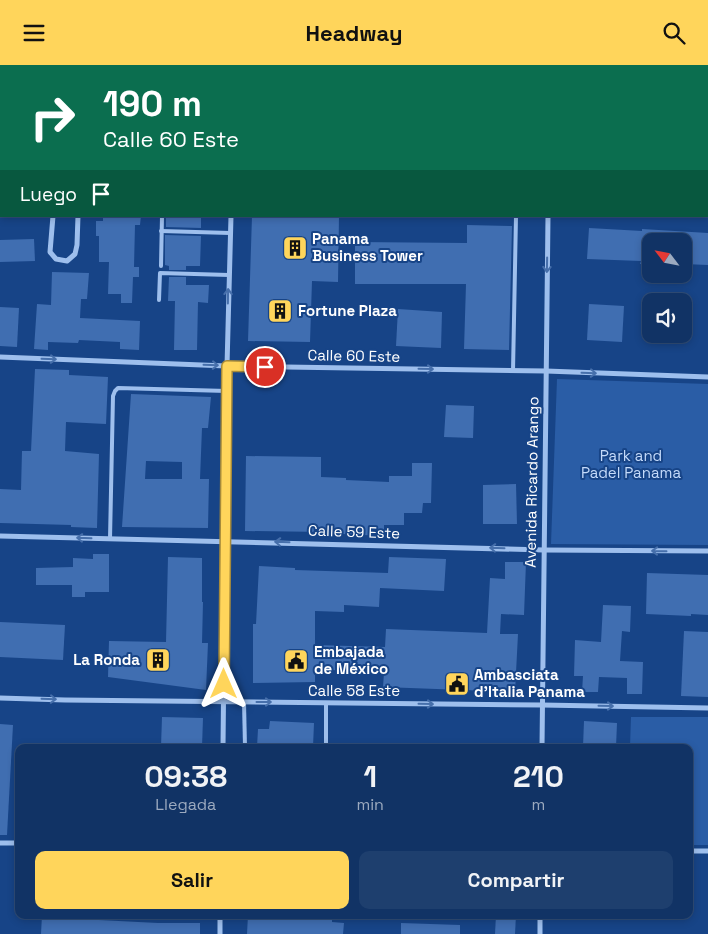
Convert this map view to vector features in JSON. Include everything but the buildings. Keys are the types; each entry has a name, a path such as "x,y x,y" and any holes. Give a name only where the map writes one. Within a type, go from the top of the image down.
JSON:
{"street":[{"path":"53,217 50,252 56,259 67,261 75,254 78,217"},
{"path":"223,744 230,217"},
{"name":"Avenida Ricardo Arango","path":"542,744 548,217"},
{"name":"Calle 60 Este","path":"0,357 227,366 546,371 708,377"},
{"name":"Calle 59 Este","path":"0,536 544,550 708,551"},
{"name":"Calle 58 Este","path":"0,698 708,708"},
{"path":"0,843 15,843"},
{"path":"693,851 708,851"},
{"path":"220,919 220,934"},
{"path":"540,919 540,934"}],"lane":[{"path":"161,266 162,217"},
{"path":"513,371 516,217"},
{"path":"162,231 230,233"},
{"path":"159,300 160,273 229,275"},
{"path":"110,539 113,396 115,391 118,388 227,391"},
{"path":"244,702 245,744"},
{"path":"326,703 326,744"}],"green space":[{"name":"Park and Padel Panama","path":"557,379 708,384 708,545 551,544"},
{"path":"631,717 708,717 708,845 693,845 693,744 630,744"}],"place":[{"name":"Panama Business Tower","path":"295,248"},
{"name":"Fortune Plaza","path":"280,311"},
{"name":"La Ronda","path":"158,660"},
{"name":"Embajada de México","path":"296,661"},
{"name":"Ambasciata d’Italia Panama","path":"457,684"}],"route":[{"path":"224,684 227,366 265,367"}]}
